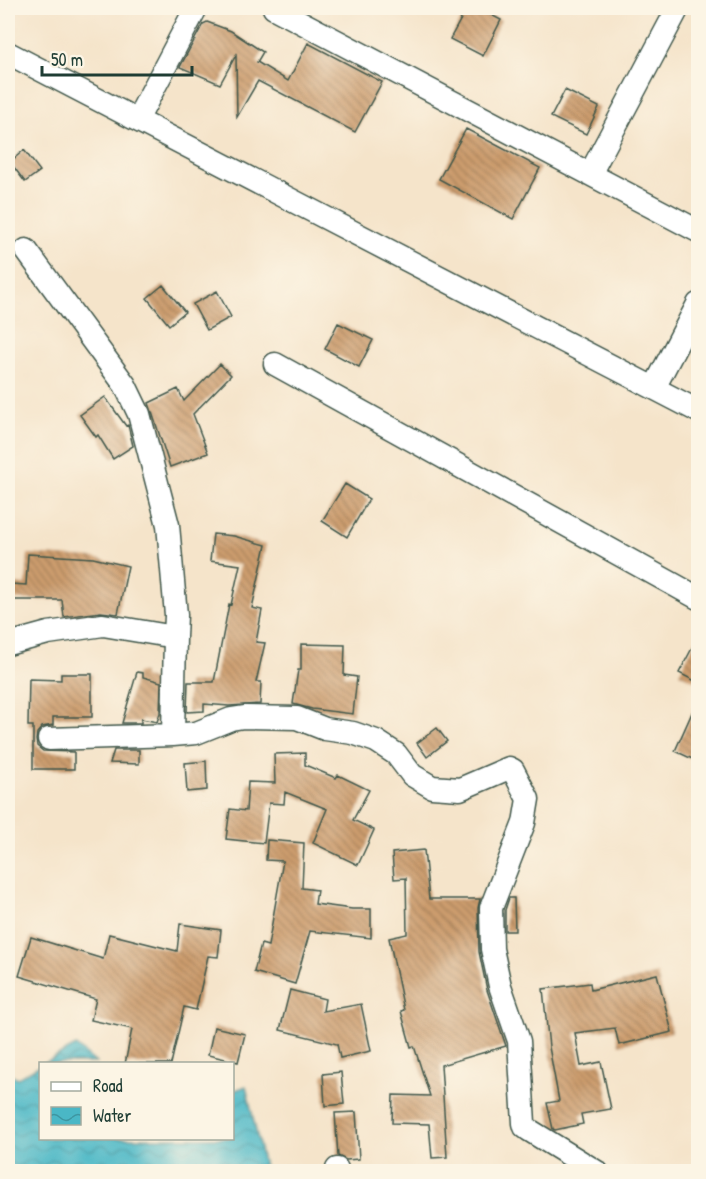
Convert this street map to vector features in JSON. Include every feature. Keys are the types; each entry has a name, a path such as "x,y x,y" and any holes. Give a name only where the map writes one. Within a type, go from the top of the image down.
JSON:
{"street":[{"path":"137,120 196,8"},
{"path":"274,8 699,231"},
{"path":"590,174 678,8"},
{"path":"8,53 699,411"},
{"path":"26,250 125,385 139,414 168,525 176,615 173,735"},
{"path":"654,388 699,304"},
{"path":"275,364 699,598"},
{"path":"8,644 48,633 103,625 175,637"},
{"path":"50,739 173,735 196,733 231,719 244,717 297,718 325,729 353,733 376,741 396,754 412,775 432,787 460,789 509,768 513,770 528,799 524,823 491,908 492,949 500,986 519,1041 524,1123 529,1130 597,1172"}],"water":[{"path":"76,1046 95,1062 46,1062"},
{"path":"39,1066 39,1140 234,1140 234,1091 246,1086 265,1171 8,1171 8,1073 18,1078"}],"building":[{"path":"467,8 478,8 501,20 483,56 450,39"},
{"path":"207,22 231,31 263,52 257,62 288,81 308,43 382,82 355,132 258,81 237,117 236,55 220,84 180,67 203,24"},
{"path":"565,90 599,107 586,134 551,117"},
{"path":"466,129 540,168 513,219 439,179"},
{"path":"24,150 40,171 25,182 10,162"},
{"path":"163,285 185,312 169,325 147,298"},
{"path":"217,291 231,317 207,330 193,304"},
{"path":"338,323 373,340 359,367 325,349"},
{"path":"220,364 231,375 193,414 208,453 170,467 149,403 178,389 184,401"},
{"path":"105,397 126,426 128,425 133,446 113,459 98,435 96,437 80,415"},
{"path":"345,484 369,499 347,537 322,521"},
{"path":"213,534 234,536 266,545 252,608 262,610 256,642 265,643 256,682 261,682 260,704 229,706 204,704 204,711 187,712 188,682 214,682 229,604 231,605 240,565 210,561"},
{"path":"28,554 93,558 128,566 118,614 101,612 64,617 62,600 11,600 11,584 26,585"},
{"path":"699,635 699,683 679,673"},
{"path":"301,644 345,645 344,675 357,677 353,714 312,709 293,704 298,670 301,670"},
{"path":"137,672 143,673 143,677 161,682 160,713 157,722 141,719 141,723 122,723"},
{"path":"61,674 92,674 92,717 53,717 53,725 42,727 37,733 37,746 43,751 74,752 74,769 33,769 33,726 28,726 29,679 61,680"},
{"path":"699,697 699,762 675,751"},
{"path":"437,728 447,741 427,757 417,743"},
{"path":"114,750 139,750 139,764 110,763"},
{"path":"305,753 305,765 336,778 338,775 369,790 353,820 374,830 358,865 313,843 327,809 285,792 284,804 269,803 264,843 226,839 230,809 246,811 248,782 275,783 274,754"},
{"path":"206,761 207,790 187,792 185,763"},
{"path":"267,840 304,843 302,888 317,890 315,904 371,909 371,938 310,931 295,984 254,972 261,944 268,946 283,861 266,860"},
{"path":"424,850 429,899 480,899 478,908 479,952 487,990 506,1046 441,1065 447,1157 432,1158 429,1124 392,1123 393,1095 430,1096 414,1046 411,1047 401,1011 404,1010 389,938 407,934 406,878 394,879 392,853"},
{"path":"509,898 514,898 515,931 505,931 505,910"},
{"path":"180,924 221,930 218,957 208,956 196,1010 184,1007 171,1062 125,1062 132,1029 91,1020 96,999 19,976 31,937 103,959 109,934 177,951"},
{"path":"657,974 672,1032 619,1045 615,1028 575,1033 581,1066 601,1062 611,1109 581,1114 583,1124 553,1129 547,1103 559,1101 549,1047 543,989 590,983 591,990"},
{"path":"290,990 325,999 323,1011 361,1004 371,1051 340,1058 337,1044 280,1030"},
{"path":"214,1027 245,1034 238,1062 208,1055"},
{"path":"341,1072 344,1104 325,1106 323,1074"},
{"path":"356,1112 359,1159 346,1160 338,1156 335,1113"}]}
